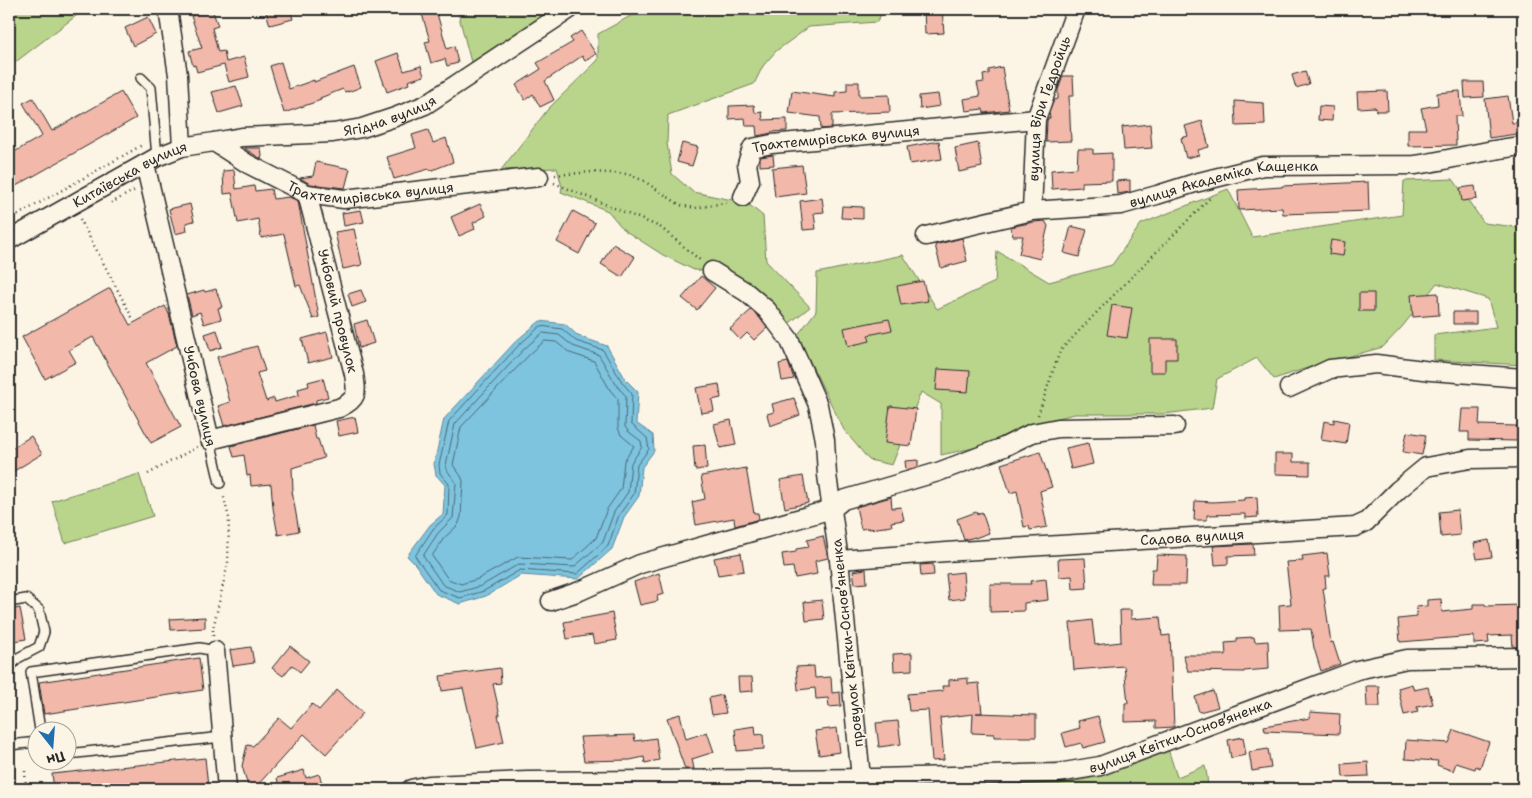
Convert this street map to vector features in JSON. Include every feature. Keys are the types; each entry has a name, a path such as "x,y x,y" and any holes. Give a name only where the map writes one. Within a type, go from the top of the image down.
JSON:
{"street":[{"name":"Китаївська вулиця","path":"9,240 151,160 182,147 178,76 168,9"},
{"name":"Ягідна вулиця","path":"182,147 242,137 333,134 395,118 425,105 570,9"},
{"name":"вулиця Віри Ґедройць","path":"1032,212 1036,119 1076,9"},
{"name":"Трахтемирівська вулиця","path":"743,197 750,181 747,164 752,148 772,144 1036,119"},
{"name":"Трахтемирівська вулиця","path":"214,142 248,164 308,194 344,199 539,177"},
{"name":"вулиця Академіка Кащенка","path":"926,236 1032,212 1121,205 1263,166 1415,165 1438,162 1501,148 1523,146"},
{"name":"Учбова вулиця","path":"151,160 210,440"},
{"name":"Учбовий провулок","path":"210,440 339,408 351,402 357,391 308,194"},
{"name":"провулок Квітки-Основʼяненка","path":"712,271 746,292 767,310 789,339 818,405 825,440 827,475 873,782"},
{"path":"1289,388 1330,369 1376,364 1431,371 1523,378"},
{"path":"551,601 580,591 640,564 832,509 843,500 938,472 1004,447 1032,433 1058,428 1175,426"},
{"name":"Садова вулиця","path":"839,560 1355,527 1366,522 1398,490 1426,467 1470,459 1523,458"},
{"path":"214,651 228,789"},
{"name":"вулиця Квітки-Основ’яненка","path":"411,789 430,785 527,781 726,780 873,782 1058,773 1100,766 1357,670 1407,659 1523,657"}],"lane":[{"path":"142,78 151,88 156,137 151,160"},
{"name":"Учбова вулиця","path":"210,440 220,483"},
{"path":"9,602 26,600 39,610 44,632 39,647 18,658 9,668"},
{"path":"38,720 31,672 200,648 214,651"},
{"path":"78,753 222,737"},
{"path":"9,789 9,744 28,743"}],"path":[{"path":"9,220 156,137"},
{"path":"539,177 592,172 628,174 644,180 680,205 695,208 725,204 743,197"},
{"path":"539,177 660,227 712,271"},
{"path":"1032,433 1060,351 1216,192"},
{"path":"80,219 133,319"},
{"path":"148,474 210,440"},
{"path":"213,629 228,563 229,518 220,483"},
{"path":"25,771 26,789"}],"green space":[{"path":"9,9 85,9 9,67"},
{"path":"457,9 556,9 472,66"},
{"path":"643,9 884,9 877,22 809,27 776,51 763,66 754,84 668,115 667,143 672,174 693,192 747,203 763,216 766,261 810,307 782,329 712,271 694,270 663,255 624,230 608,211 561,192 562,187 557,168 501,170 548,109 598,60 598,34"},
{"path":"1453,179 1484,223 1523,228 1523,365 1434,360 1434,335 1496,327 1488,299 1437,283 1402,327 1383,347 1274,379 1257,358 1217,379 1212,408 1164,414 1075,414 1024,426 983,446 941,455 941,404 921,392 892,465 869,460 844,430 797,336 816,311 817,273 903,255 937,309 995,282 997,251 1049,282 1112,265 1141,224 1228,189 1252,237 1402,215 1404,181"},
{"path":"139,474 153,516 65,543 52,501"},
{"path":"1168,749 1177,777 1205,766 1208,789 991,789 992,785 1060,784 1102,776"}],"water":[{"path":"540,321 565,324 578,336 607,346 626,380 638,392 636,423 653,435 654,451 642,467 639,496 624,517 612,549 578,579 521,575 486,596 460,604 436,594 415,564 407,556 430,525 443,514 445,485 436,475 434,464 444,419 516,341"}],"building":[{"path":"212,9 218,26 212,28 218,52 224,51 226,62 244,57 249,77 229,82 224,65 197,72 195,65 193,66 189,51 202,48 191,16"},
{"path":"265,9 290,9 293,19 270,25"},
{"path":"924,9 942,9 944,33 925,34"},
{"path":"436,10 447,49 454,46 458,63 447,66 445,59 431,63 425,42 430,41 422,14"},
{"path":"148,17 156,34 133,46 125,28"},
{"path":"581,31 596,54 585,61 582,56 545,81 554,100 540,107 533,94 525,100 516,85 541,69 537,63 573,42 570,38"},
{"path":"398,53 404,71 421,66 424,76 408,81 409,84 387,92 376,61"},
{"path":"281,62 289,89 354,67 361,87 348,92 345,92 343,89 320,98 321,100 284,113 270,66"},
{"path":"1002,67 1009,110 984,113 983,109 966,111 964,99 980,96 977,83 984,82 983,75 989,74 989,70"},
{"path":"1305,71 1309,84 1296,88 1292,75"},
{"path":"1063,76 1073,76 1074,96 1069,96 1071,141 1046,142 1047,121 1050,118 1049,113 1054,100 1058,99 1058,90"},
{"path":"847,82 859,82 859,96 889,95 890,112 832,114 832,128 821,129 820,117 789,113 792,91 835,97 835,92 847,91"},
{"path":"1464,82 1483,82 1484,97 1465,98"},
{"path":"236,86 243,106 219,113 212,92"},
{"path":"1387,91 1388,111 1376,111 1375,107 1358,108 1357,92"},
{"path":"1460,91 1462,116 1455,116 1456,145 1408,146 1408,129 1426,129 1421,108 1438,105 1437,93"},
{"path":"121,92 136,118 9,190 9,155 42,136 23,103 33,98 52,131"},
{"path":"938,94 940,106 920,109 919,96"},
{"path":"1508,96 1512,123 1523,122 1523,133 1489,138 1485,99"},
{"path":"1235,101 1264,103 1265,125 1236,126"},
{"path":"754,105 755,113 762,112 763,120 787,119 787,131 771,132 757,136 756,126 746,126 745,118 729,119 729,106"},
{"path":"1319,106 1333,107 1332,121 1318,120"},
{"path":"1202,121 1209,147 1198,150 1199,155 1186,158 1181,138 1188,136 1185,126"},
{"path":"1150,124 1152,148 1124,150 1122,127"},
{"path":"428,130 433,143 446,138 453,162 430,171 429,169 394,179 387,157 416,148 412,135"},
{"path":"939,141 942,159 910,164 907,147"},
{"path":"682,143 698,147 692,166 677,162"},
{"path":"978,143 982,167 959,172 955,148"},
{"path":"244,148 261,148 261,159"},
{"path":"1078,149 1093,149 1093,154 1112,153 1112,181 1082,182 1082,187 1052,189 1051,170 1077,168"},
{"path":"773,155 774,165 760,166 760,157"},
{"path":"316,162 350,169 345,188 310,184 300,178 313,176"},
{"path":"802,165 806,193 775,197 772,168"},
{"path":"234,170 236,189 254,186 255,191 271,189 273,199 289,197 298,201 319,317 313,319 300,285 296,286 284,234 261,238 258,219 238,223 232,193 224,194 223,171"},
{"path":"1130,180 1130,192 1117,194 1116,181"},
{"path":"1368,182 1369,211 1283,214 1282,208 1239,210 1238,190"},
{"path":"1475,186 1477,199 1462,201 1460,188"},
{"path":"822,198 824,212 814,213 816,229 803,230 800,201"},
{"path":"190,204 194,221 186,223 187,231 175,234 169,209"},
{"path":"480,204 486,216 473,223 475,229 459,236 451,217"},
{"path":"842,206 863,207 863,219 841,218"},
{"path":"361,210 364,222 344,226 342,213"},
{"path":"573,211 595,223 579,254 557,242"},
{"path":"1045,221 1048,226 1040,259 1019,254 1023,236 1013,236 1010,227"},
{"path":"1071,226 1087,230 1079,257 1064,253"},
{"path":"354,229 362,265 343,269 335,232"},
{"path":"962,238 967,261 941,268 935,245"},
{"path":"1331,240 1345,242 1343,256 1329,254"},
{"path":"613,244 635,257 622,277 601,264"},
{"path":"701,276 715,288 697,310 682,298"},
{"path":"923,281 928,301 901,305 897,286"},
{"path":"110,288 130,325 165,306 169,314 177,346 146,363 181,427 151,443 93,337 69,350 76,362 45,379 22,337"},
{"path":"216,289 222,307 218,308 221,319 204,324 200,312 192,315 187,295"},
{"path":"361,290 366,302 352,307 348,294"},
{"path":"1359,293 1374,293 1374,311 1359,311"},
{"path":"1438,293 1439,315 1413,317 1411,295"},
{"path":"1112,305 1132,308 1127,338 1107,335"},
{"path":"751,310 767,328 754,340 747,333 740,340 730,329"},
{"path":"1453,312 1476,312 1476,324 1453,324"},
{"path":"889,319 892,330 868,335 870,341 848,346 844,328"},
{"path":"367,320 374,343 359,348 354,324"},
{"path":"217,330 222,347 210,351 205,334"},
{"path":"327,332 333,357 308,363 302,339"},
{"path":"1150,339 1177,339 1177,359 1165,359 1165,372 1150,372"},
{"path":"257,346 265,371 257,373 266,401 274,398 275,402 299,395 298,389 309,386 308,382 323,378 328,397 316,400 316,403 224,426 218,406 230,402 217,357"},
{"path":"788,362 794,379 782,381 779,364"},
{"path":"938,369 970,371 968,392 936,390"},
{"path":"719,384 721,398 712,400 714,411 701,413 696,388"},
{"path":"794,398 800,415 770,426 767,414 774,412 772,404"},
{"path":"890,406 916,409 911,446 885,443"},
{"path":"1462,409 1480,409 1479,425 1517,426 1517,441 1469,440 1469,432 1460,432"},
{"path":"355,417 358,432 339,436 336,421"},
{"path":"1334,419 1349,422 1346,444 1321,440 1324,421 1334,423"},
{"path":"731,420 736,445 720,448 714,424"},
{"path":"313,425 316,439 318,439 324,458 292,468 292,491 299,531 278,535 271,484 251,486 250,475 247,476 244,455 234,457 231,446"},
{"path":"1407,432 1426,435 1422,455 1403,452"},
{"path":"31,436 42,454 9,474 9,450"},
{"path":"1088,443 1093,464 1071,469 1066,448"},
{"path":"705,445 707,469 695,470 693,446"},
{"path":"1040,452 1052,487 1040,491 1047,527 1030,530 1029,526 1024,527 1017,491 1010,493 1001,464"},
{"path":"1275,454 1293,454 1293,462 1310,462 1310,475 1275,474"},
{"path":"918,460 918,467 906,470 905,461"},
{"path":"746,468 754,513 758,513 759,519 735,526 734,518 696,525 692,502 705,499 701,476"},
{"path":"803,476 808,503 785,508 780,480"},
{"path":"891,497 892,508 901,507 904,520 891,522 892,526 861,529 856,507"},
{"path":"1257,497 1258,517 1245,518 1245,514 1207,515 1207,520 1194,520 1195,501 1244,500 1244,498"},
{"path":"1458,510 1460,535 1441,537 1439,512"},
{"path":"976,512 977,514 982,512 989,533 964,540 957,519"},
{"path":"823,536 828,558 815,561 817,574 795,578 793,567 784,568 782,554 796,552 796,549 809,547 807,540"},
{"path":"1489,540 1492,557 1477,559 1474,543"},
{"path":"1253,544 1254,555 1228,556 1228,564 1215,565 1213,546"},
{"path":"741,553 744,571 718,575 714,558"},
{"path":"1327,553 1330,576 1325,576 1326,588 1323,588 1331,643 1333,642 1340,664 1321,671 1311,629 1280,630 1279,605 1291,604 1286,562 1303,561 1302,556"},
{"path":"1157,555 1187,556 1186,585 1151,585 1152,569 1156,569"},
{"path":"1085,558 1087,588 1073,589 1072,576 1059,577 1058,559"},
{"path":"933,564 934,575 921,576 920,565"},
{"path":"866,569 867,583 855,584 853,571"},
{"path":"963,572 965,598 949,600 946,574"},
{"path":"659,573 664,594 657,596 658,601 640,605 634,582"},
{"path":"1046,579 1048,600 1024,603 1024,611 990,612 990,584 1031,584 1030,581"},
{"path":"1441,599 1442,612 1473,609 1473,604 1485,604 1486,606 1523,605 1523,646 1513,647 1512,635 1488,636 1489,643 1474,644 1474,636 1400,642 1398,619 1417,617 1416,607 1427,606 1427,600"},
{"path":"822,600 824,619 806,621 804,602"},
{"path":"20,608 26,639 9,642 9,610"},
{"path":"1120,610 1131,610 1131,619 1160,617 1162,636 1170,635 1174,727 1156,728 1156,721 1125,722 1125,703 1128,703 1124,666 1074,670 1070,623 1092,620 1095,645 1121,642"},
{"path":"612,613 617,640 594,644 592,635 567,639 564,622"},
{"path":"205,617 205,628 171,630 170,619"},
{"path":"1254,637 1255,642 1268,641 1269,669 1244,672 1188,671 1183,655 1226,655 1225,643 1237,642 1237,638"},
{"path":"290,646 309,661 300,672 292,665 283,676 272,668"},
{"path":"251,647 254,663 233,666 230,650"},
{"path":"912,653 912,670 894,671 893,654"},
{"path":"199,658 203,690 44,714 39,682"},
{"path":"814,666 815,678 831,677 832,693 840,692 841,706 829,707 828,698 816,699 815,688 798,690 796,667"},
{"path":"500,668 501,683 493,684 504,742 477,748 463,688 442,691 440,676"},
{"path":"738,677 752,677 753,691 739,692"},
{"path":"968,678 968,684 979,683 982,713 976,713 1036,715 1036,737 994,737 994,734 972,733 973,714 940,718 944,760 932,761 928,710 909,711 907,694 943,691 942,686 949,686 949,680"},
{"path":"1412,684 1414,690 1428,687 1433,704 1417,707 1418,712 1404,715 1398,688"},
{"path":"1366,686 1379,686 1380,707 1367,707"},
{"path":"337,690 363,713 326,754 304,734 254,789 249,789 242,766 247,745 253,746 279,718 291,728 312,704 319,710"},
{"path":"1213,691 1218,707 1199,712 1195,697"},
{"path":"722,695 726,713 712,715 709,698"},
{"path":"1310,712 1340,714 1339,734 1265,731 1264,726 1310,718"},
{"path":"680,714 686,739 707,732 714,752 692,759 694,769 685,769 667,718"},
{"path":"1098,716 1105,742 1083,748 1081,743 1066,747 1062,733 1080,728 1078,721"},
{"path":"898,721 901,744 879,747 876,723"},
{"path":"755,726 756,735 763,734 764,749 737,751 735,729"},
{"path":"837,728 840,752 819,755 815,731"},
{"path":"1454,730 1489,742 1480,768 1476,766 1475,769 1456,763 1453,771 1437,765 1438,761 1405,759 1406,740 1449,743"},
{"path":"634,735 635,741 656,738 659,760 645,763 644,757 630,760 584,761 580,737"},
{"path":"1243,737 1246,755 1231,758 1228,740"},
{"path":"1268,749 1271,768 1252,771 1249,752"},
{"path":"205,758 208,787 184,789 54,789 52,774"},
{"path":"1368,762 1369,776 1343,777 1342,764"},
{"path":"304,770 306,778 319,774 324,789 280,789 277,778"}]}
